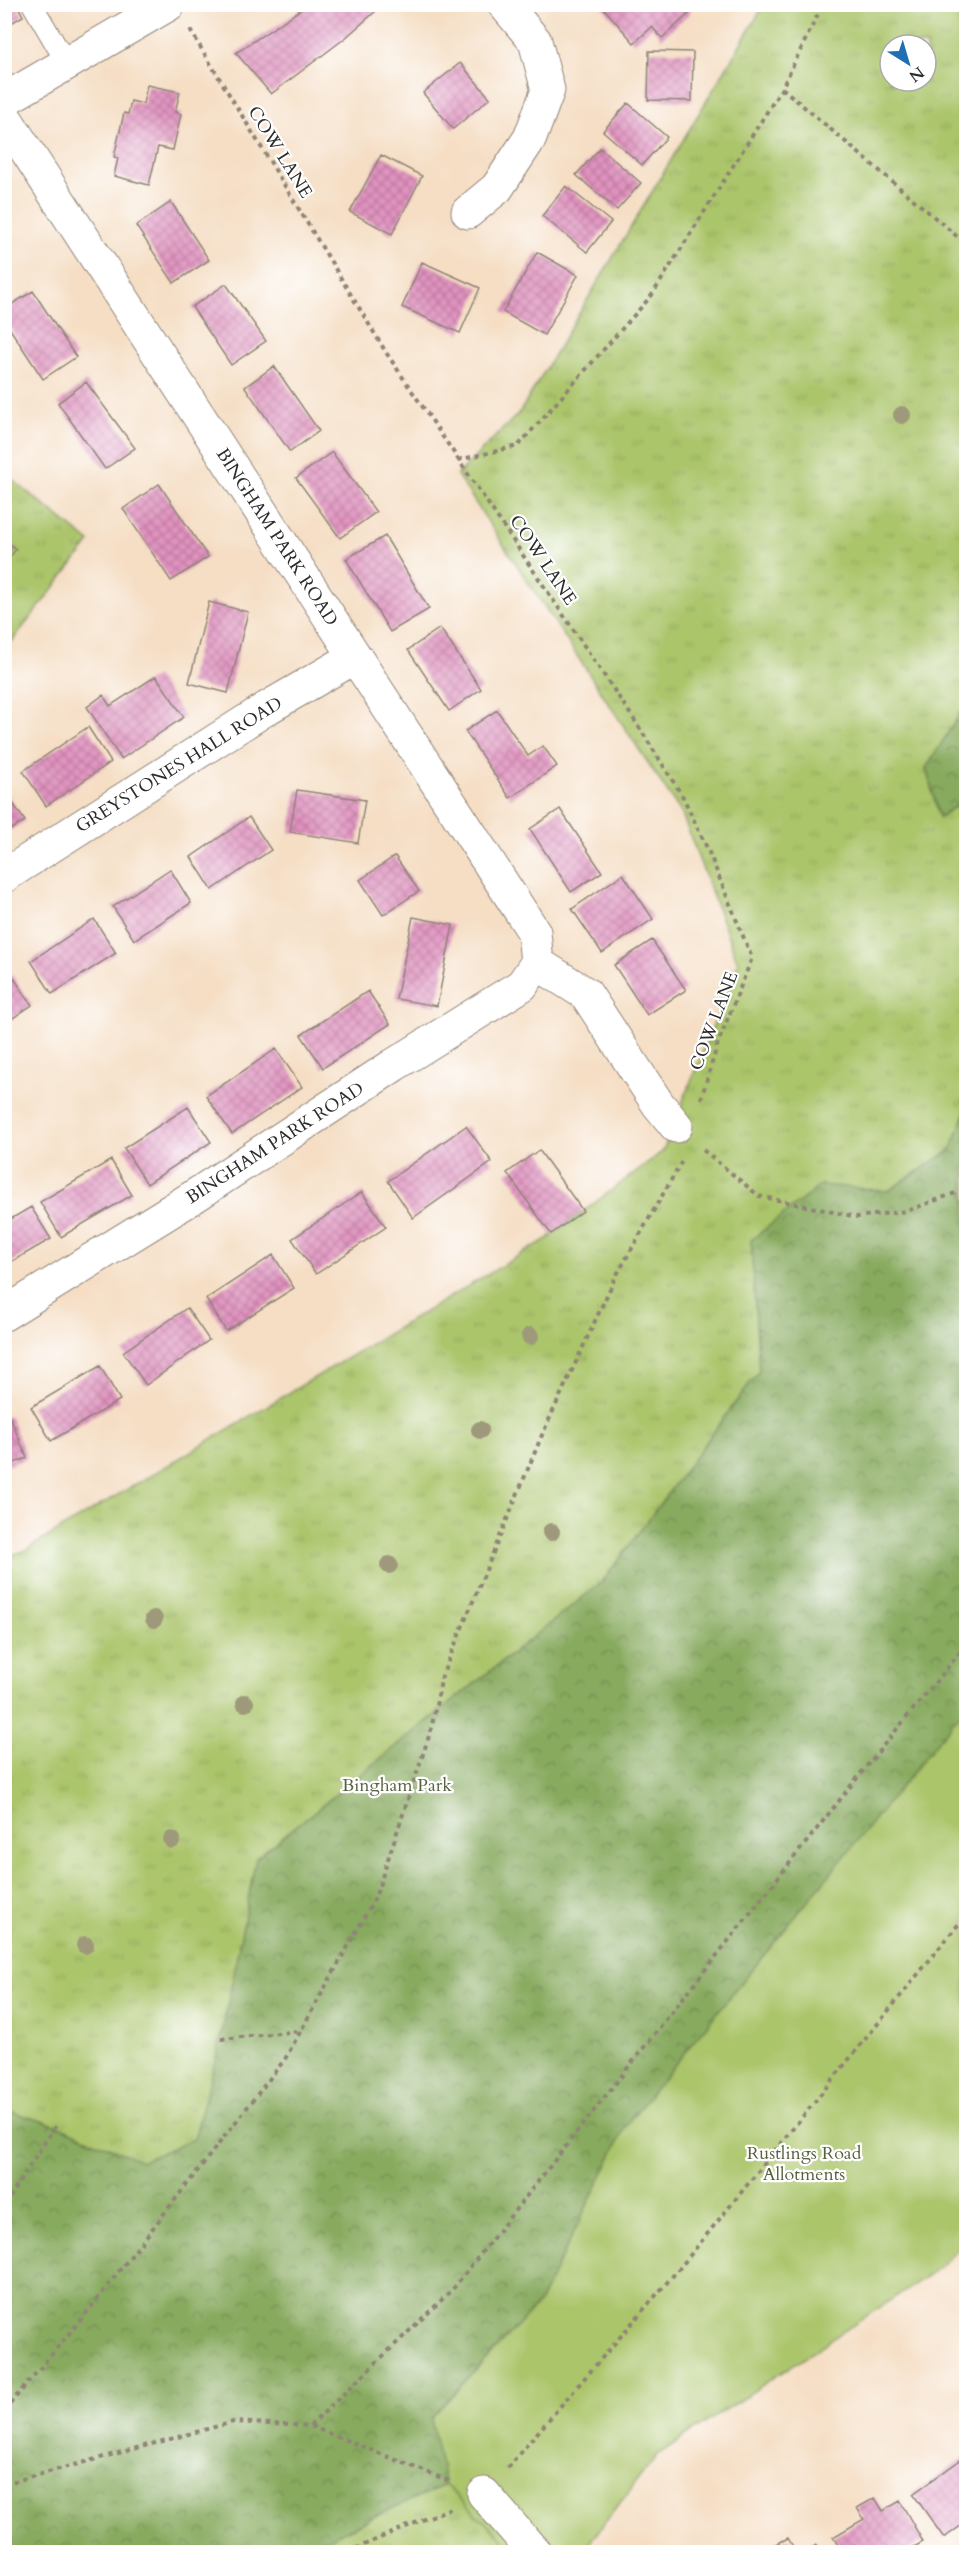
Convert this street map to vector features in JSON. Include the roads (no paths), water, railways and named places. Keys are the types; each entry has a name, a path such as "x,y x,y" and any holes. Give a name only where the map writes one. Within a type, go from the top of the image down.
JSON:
{"street":[{"path":"468,212 497,188 503,180 530,138 548,90 535,41 504,4"},
{"path":"4,100 67,64 178,14"},
{"name":"BINGHAM PARK ROAD","path":"4,116 534,932 537,963 522,985 394,1065 190,1199 4,1314"},
{"name":"GREYSTONES HALL ROAD","path":"4,876 267,708 355,657"},
{"path":"537,963 586,994 658,1104 684,1134"},
{"path":"484,2494 534,2553"}],"lane":[{"path":"32,4 67,64"}],"park label":[{"name":"Bingham Park","path":"397,1785"},
{"name":"Rustlings Road Allotments","path":"804,2163"}]}
